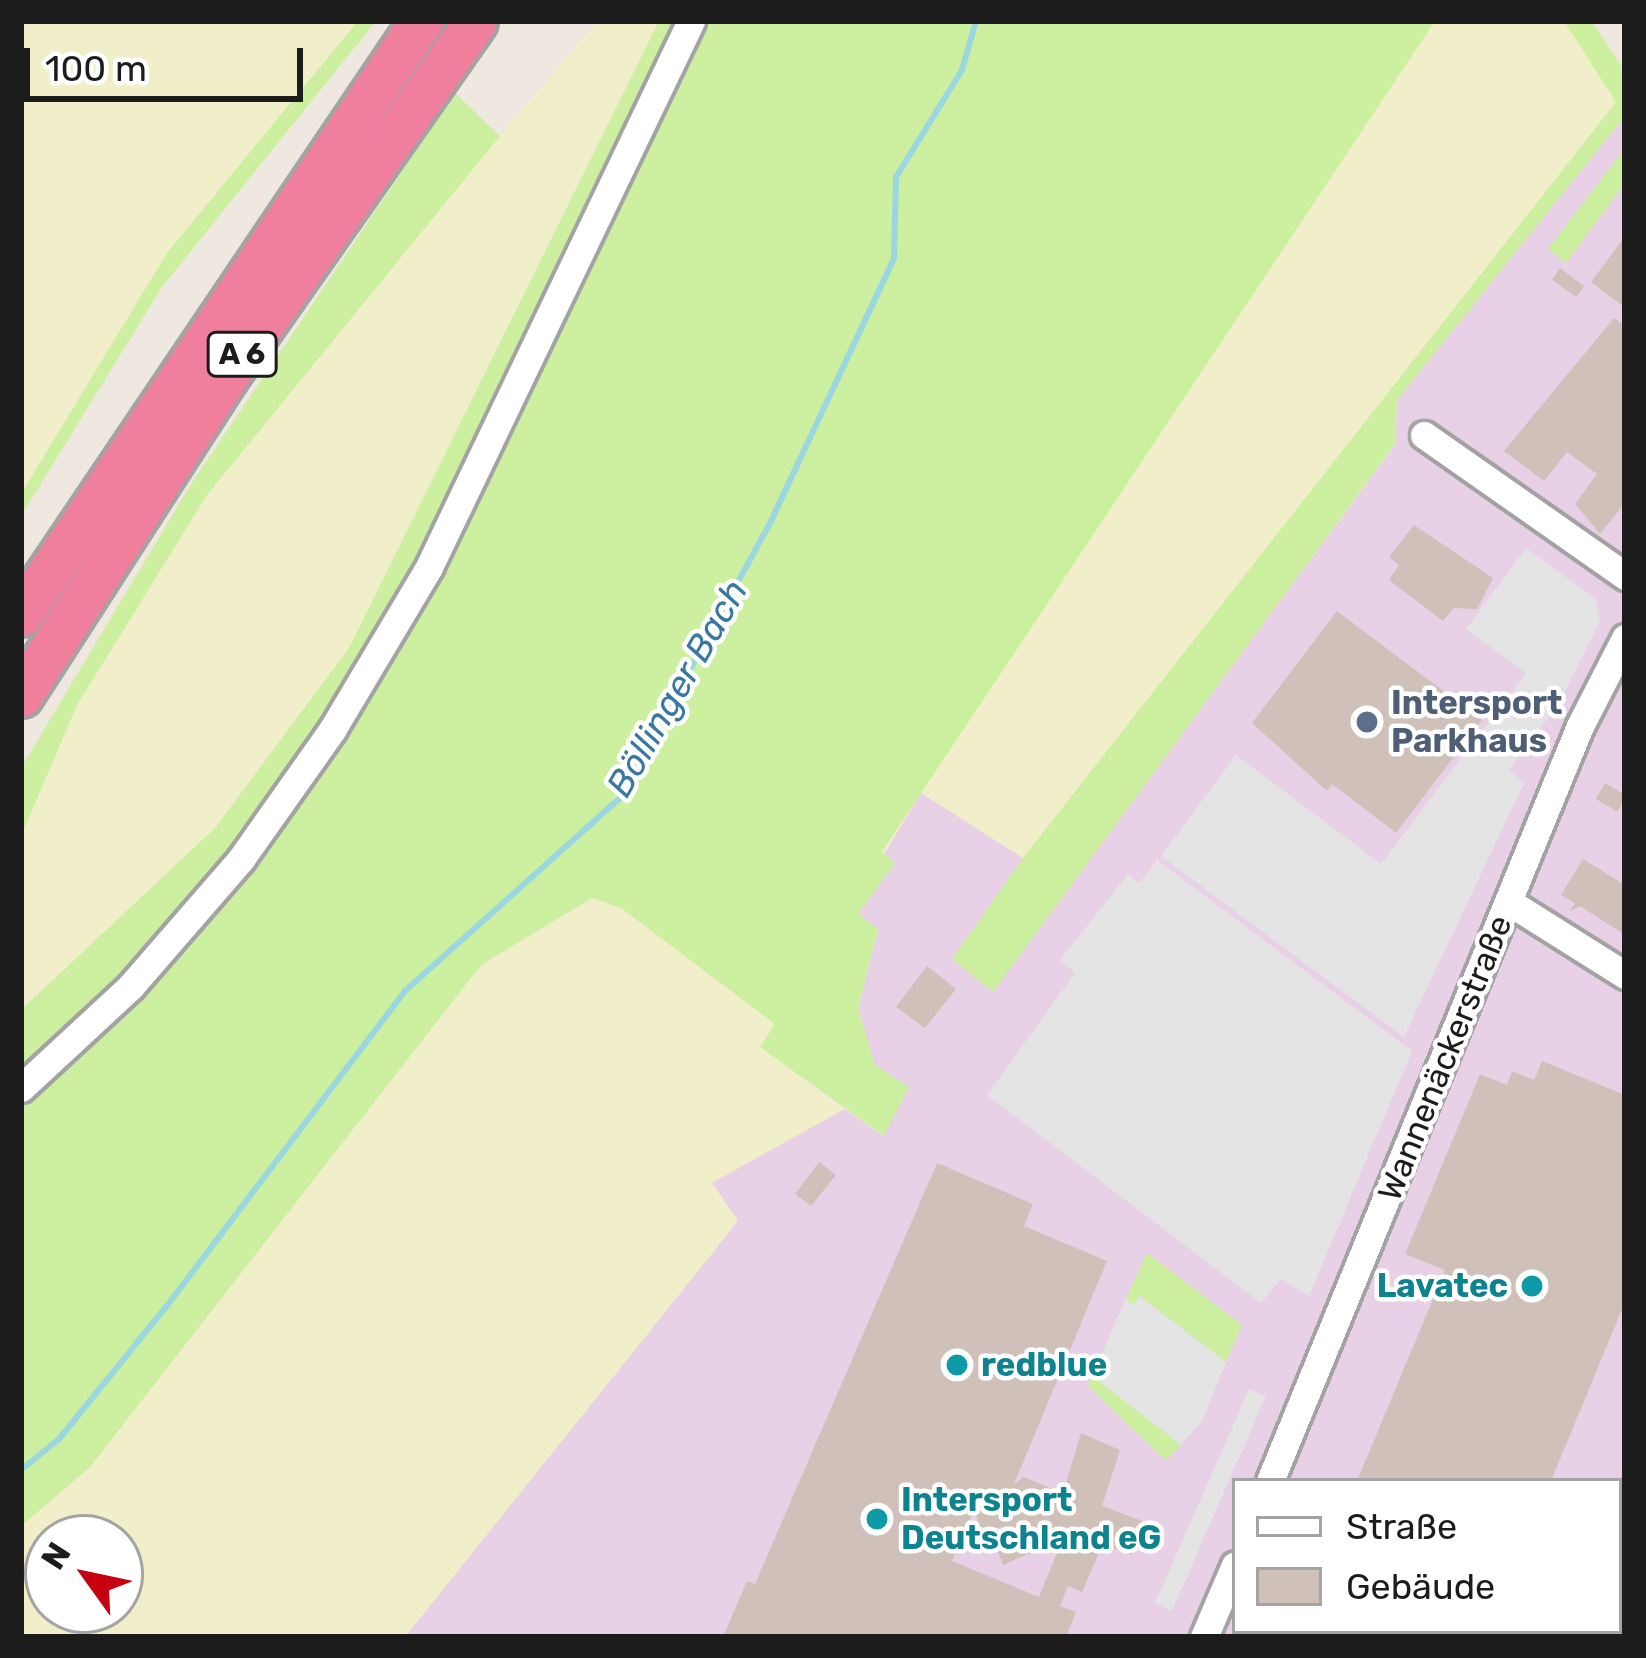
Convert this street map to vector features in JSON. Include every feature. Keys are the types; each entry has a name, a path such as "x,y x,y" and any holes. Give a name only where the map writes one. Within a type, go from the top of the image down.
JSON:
{"highway":[{"name":"A 6","path":"21,615 422,21"},
{"name":"A 6","path":"21,696 224,381 476,21"}],"street":[{"path":"21,1088 131,986 241,859 332,730 429,567 691,21"},
{"path":"1424,436 1625,576"},
{"name":"Wannenäckerstraße","path":"1271,1478 1509,902 1625,638"},
{"path":"1509,902 1625,974"},
{"path":"1204,1637 1232,1572"}],"shaded area":[{"path":"1625,116 1625,1637 405,1637 737,1222 711,1183 845,1109 883,1136 858,1008 878,929 857,914 894,862 881,852 921,792 1023,858 953,959 993,991 1395,445 1397,400"},
{"path":"1526,548 1596,599 1600,621 1559,703 1509,770 1524,783 1404,1037 1161,856 1236,755 1381,864 1526,673 1466,629"},
{"path":"1157,860 1412,1051 1309,1296 1281,1279 1261,1303 987,1095 1075,973 1060,960 1128,874 1139,883"},
{"path":"1139,1296 1226,1362 1203,1420 1181,1445 1100,1382 1107,1368 1098,1362 1126,1299 1134,1305"},
{"path":"1249,1389 1266,1396 1172,1611 1155,1603"}],"green space":[{"path":"21,21 358,21 167,253 21,494"},
{"path":"358,21 376,21 162,287 21,516 21,494 167,253"},
{"path":"598,21 659,21 349,648 215,828 21,1010 21,836 77,705 207,495 348,313"},
{"path":"659,21 1435,21 882,852 895,863 858,914 878,929 858,1008 875,1065 909,1087 884,1136 760,1047 775,1024 621,908 592,898 481,965 90,1467 35,1514 24,1514 21,1526 21,1010 215,828 349,648"},
{"path":"1237,21 1564,21 1617,101 1023,858 921,793 802,990"},
{"path":"1564,21 1592,21 1625,72 1625,116 1397,400 1395,444 993,992 952,959 1023,858 1616,102"},
{"path":"455,93 500,136 207,495 77,705 21,836 21,768 191,484"},
{"path":"1625,148 1625,183 1566,263 1548,249"},
{"path":"593,898 621,908 776,1025 760,1047 844,1109 712,1183 738,1221 405,1637 21,1637 24,1523 24,1634 144,1634 144,1514 35,1514 90,1467 481,965"},
{"path":"1147,1253 1242,1325 1226,1362 1140,1296 1135,1306 1126,1299"},
{"path":"1098,1362 1107,1368 1101,1383 1181,1445 1165,1460 1088,1386"}],"building":[{"path":"1625,236 1625,308 1591,282"},
{"path":"1560,268 1584,286 1576,297 1552,280"},
{"path":"1614,318 1625,326 1625,503 1600,534 1575,504 1597,474 1567,452 1544,481 1504,451"},
{"path":"1414,525 1493,578 1477,609 1454,608 1443,621 1389,580 1399,565 1389,557"},
{"name":"Intersport Parkhaus","path":"1337,611 1482,720 1396,833 1332,784 1327,791 1252,723"},
{"path":"1605,783 1625,795 1618,812 1596,799"},
{"path":"1583,859 1625,885 1625,935 1580,906 1570,911 1575,903 1561,895"},
{"path":"927,966 956,989 925,1028 896,1007"},
{"name":"Lavatec","path":"1542,1061 1625,1095 1625,1302 1552,1478 1358,1478 1445,1270 1405,1254 1480,1074 1507,1085 1512,1071 1534,1080"},
{"path":"819,1162 836,1175 811,1206 795,1194"},
{"path":"937,1163 1033,1204 1024,1226 1107,1261 1014,1484 1024,1477 1063,1493 1081,1433 1120,1450 1102,1506 1156,1526 1131,1555 1103,1544 1082,1592 1068,1586 1060,1606 1076,1612 1066,1637 723,1637 747,1581 755,1584","holes":["974,1510 982,1532 1003,1527 992,1537 1003,1565 1030,1553 1033,1538 1059,1548 1039,1597 952,1561"]},
{"path":"1261,1634 1334,1634 1260,1637"}],"waterway":[{"name":"Böllinger Bach","path":"21,1470 59,1439 166,1307 406,990 619,799 771,521 894,258 896,177 962,70 976,21"}],"place":[{"name":"Intersport Parkhaus","path":"1367,722"},
{"name":"Lavatec","path":"1532,1286"},
{"name":"redblue","path":"957,1365"},
{"name":"Intersport Deutschland eG","path":"877,1519"}]}
